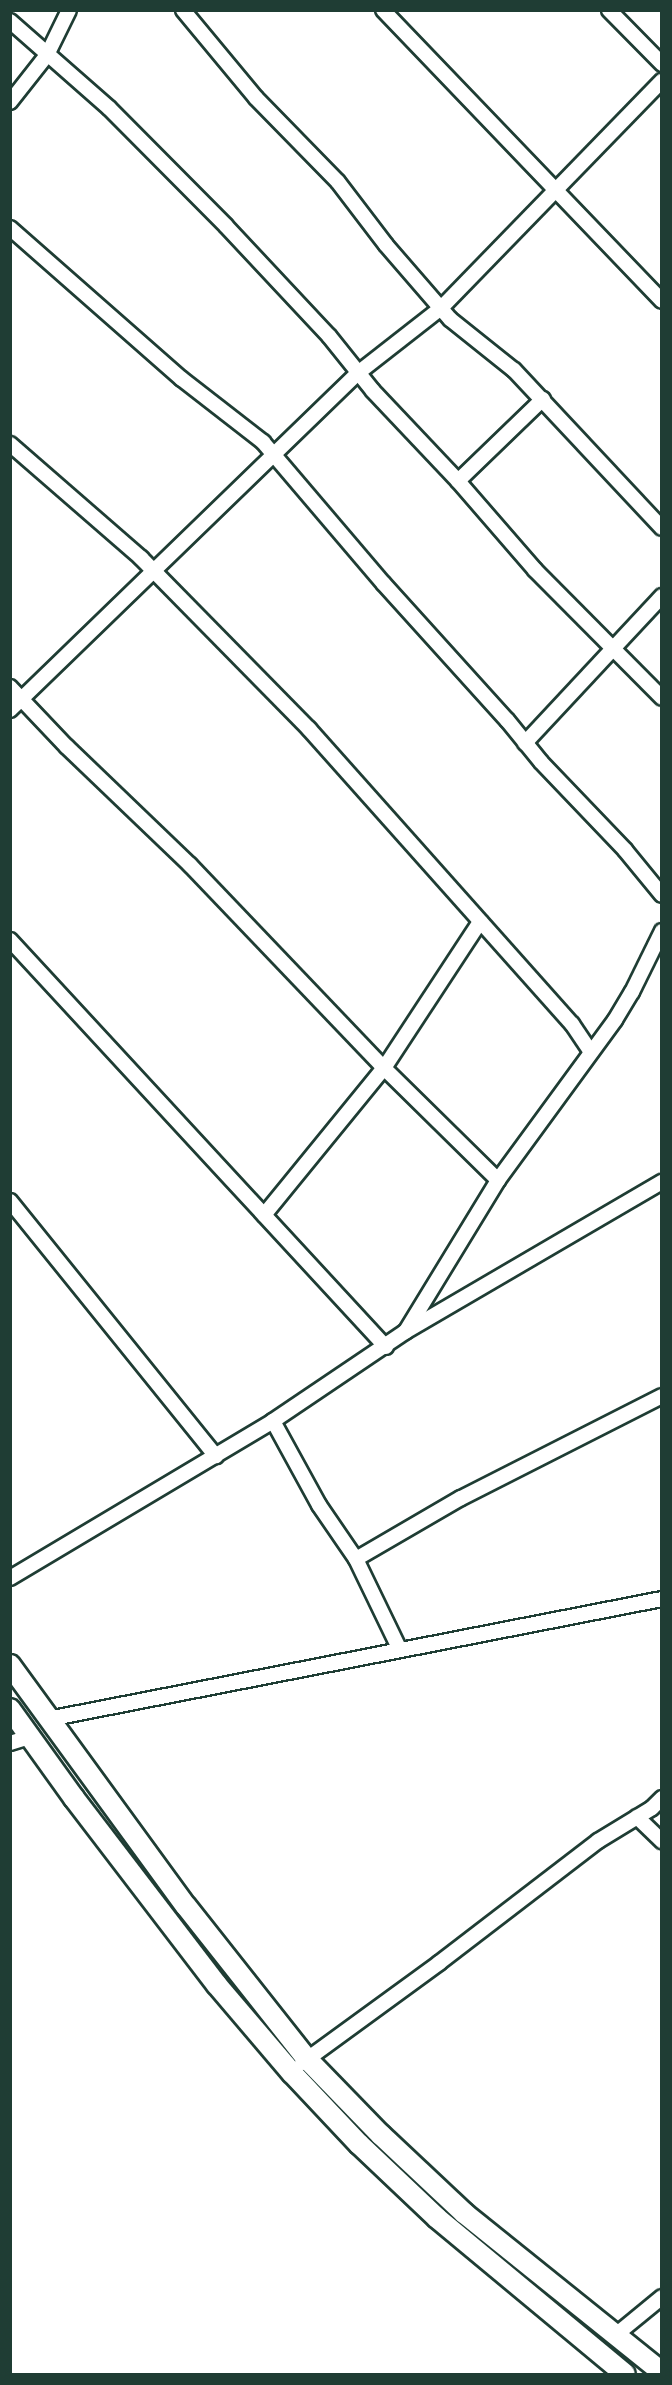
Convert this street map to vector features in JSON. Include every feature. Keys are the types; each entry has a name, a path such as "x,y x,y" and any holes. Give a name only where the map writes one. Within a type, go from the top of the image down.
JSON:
{"main road":[{"path":"10,1665 215,1944 308,2059 381,2135 464,2213 662,2372"},
{"path":"10,1709 81,1807 217,1985 292,2073 358,2144 437,2218 626,2374"}],"street":[{"path":"10,102 46,55 69,10"},
{"path":"183,10 256,98 338,182 386,245 441,308 514,370 662,528"},
{"path":"383,10 482,117 555,188 662,301"},
{"path":"609,10 662,64"},
{"path":"10,21 109,108 226,226 329,336 358,373 458,481 535,570 662,698"},
{"path":"10,710 358,373 441,308 555,188 662,81"},
{"path":"10,228 182,379 263,442 383,583 525,743 625,850 662,895"},
{"path":"458,481 543,399"},
{"path":"10,444 154,573 309,729 572,1024 590,1051"},
{"path":"525,743 662,596"},
{"path":"10,687 67,747 190,865 384,1068 498,1180"},
{"path":"264,1215 384,1068 480,922"},
{"path":"405,1332 498,1180 632,992 662,931"},
{"path":"10,940 386,1347"},
{"path":"10,1578 273,1421 386,1347 405,1332 662,1182"},
{"path":"10,1201 216,1456"},
{"path":"356,1559 461,1498 662,1396"},
{"path":"273,1421 319,1505 356,1559 400,1650"},
{"path":"48,1719 662,1599"},
{"path":"10,1743 30,1737"},
{"path":"292,2073 598,1841 652,1808 662,1798"},
{"path":"638,1817 662,1841"},
{"path":"616,2334 662,2297"}]}
